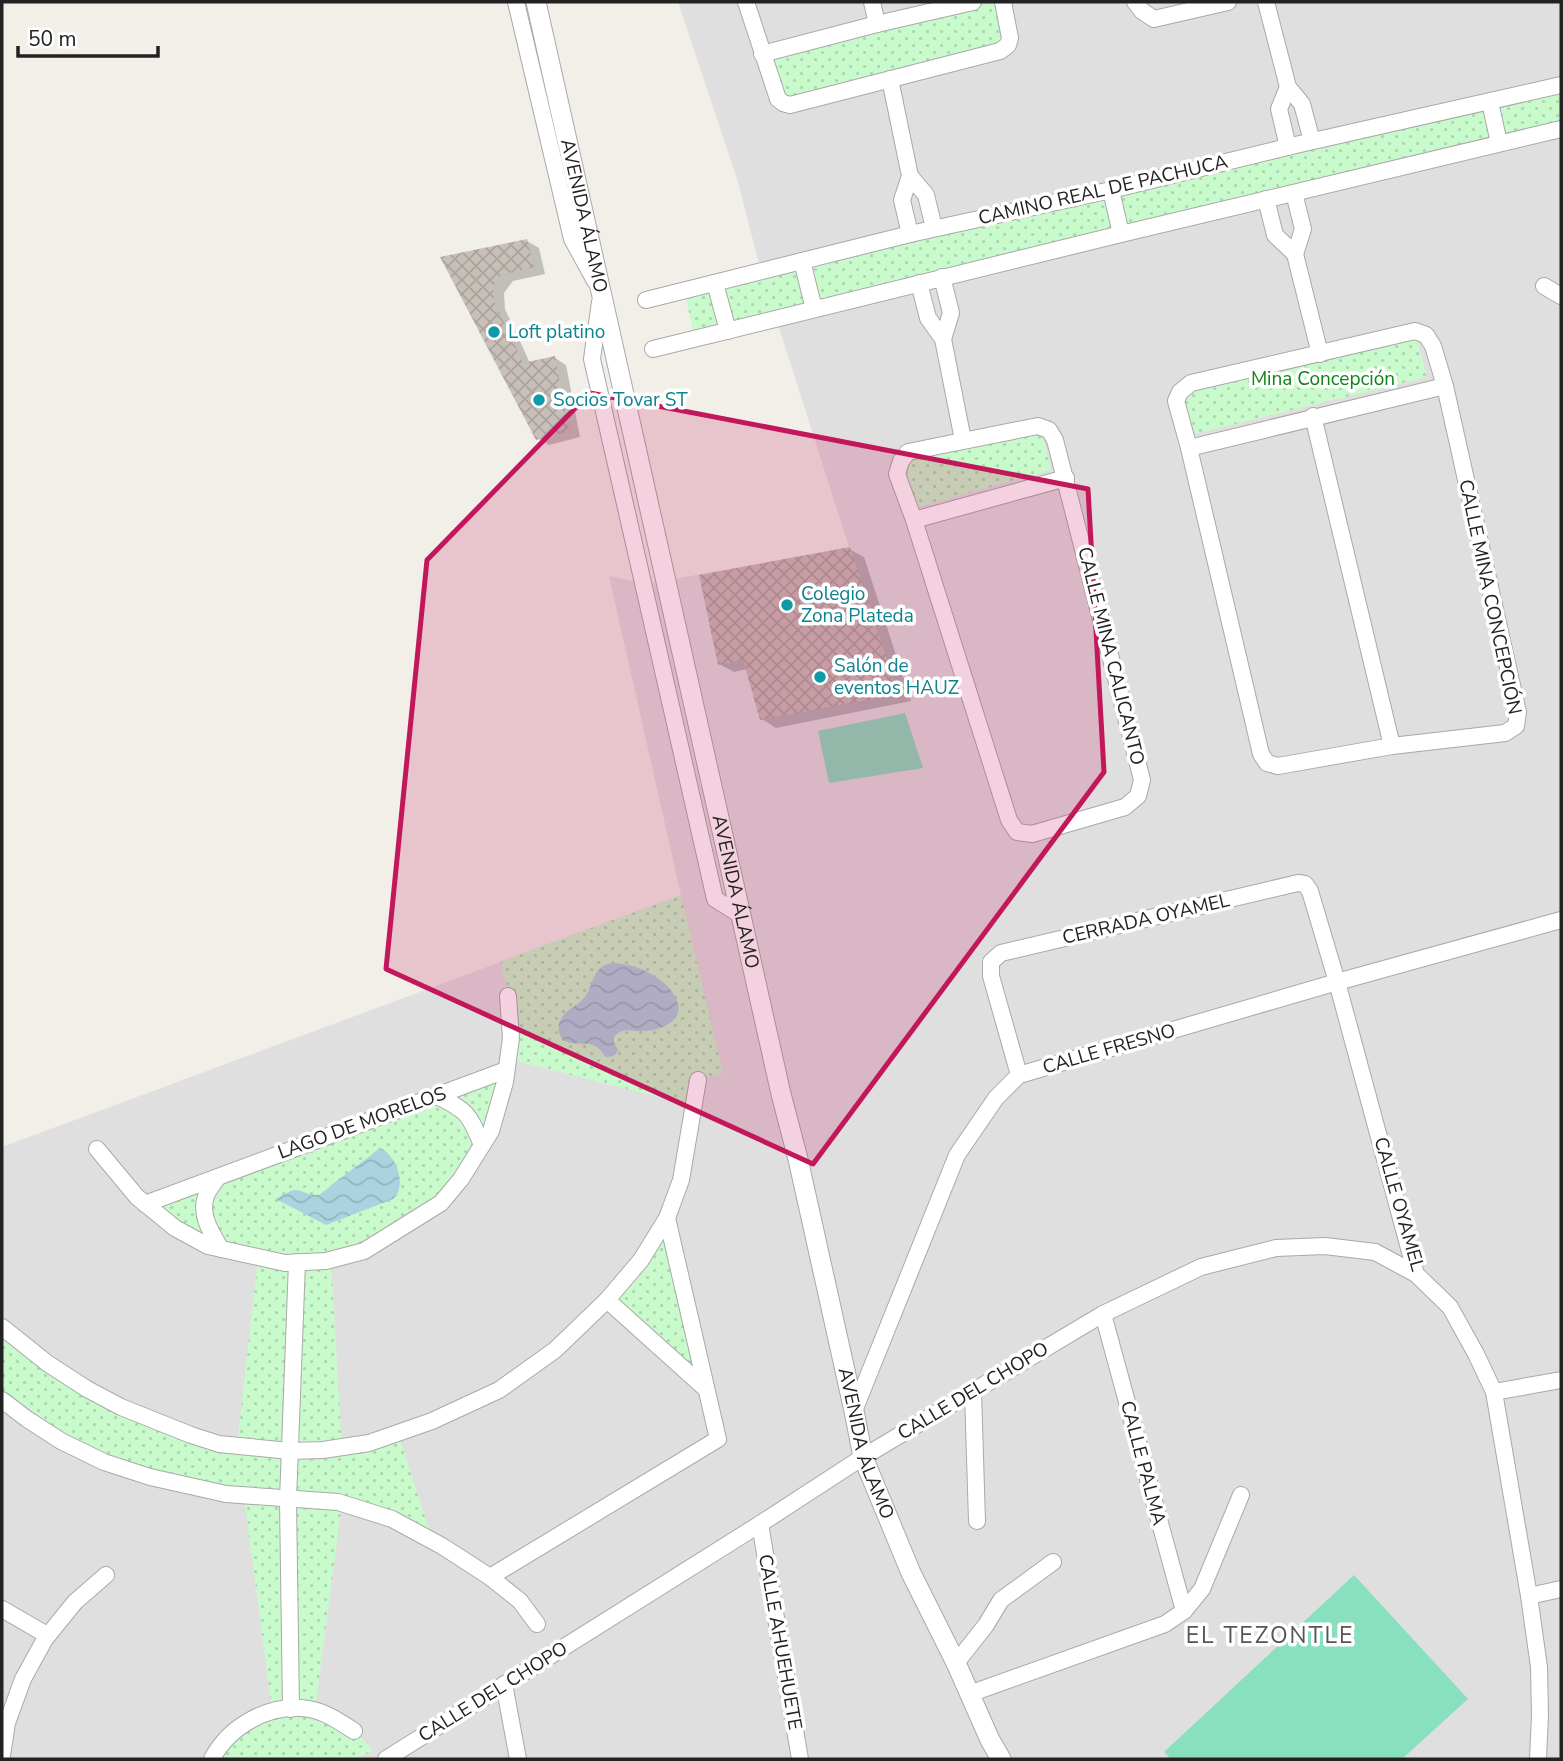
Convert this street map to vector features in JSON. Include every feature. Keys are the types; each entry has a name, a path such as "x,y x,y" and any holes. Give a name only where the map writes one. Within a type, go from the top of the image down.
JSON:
{"street":[{"path":"516,2 572,239 601,294"},
{"name":"AVENIDA ÁLAMO","path":"536,2 863,1457 911,1573 956,1663 991,1750 1001,1759"},
{"path":"746,2 778,99 790,105 1000,51 1008,45 1010,38 1003,2"},
{"path":"872,2 877,24"},
{"path":"762,54 973,2"},
{"path":"1135,2 1154,19 1228,2"},
{"path":"1266,2 1288,86 1302,104 1312,141"},
{"path":"890,79 911,176 926,195 934,228"},
{"name":"CAMINO REAL DE PACHUCA","path":"646,300 910,233 1111,190 1561,85"},
{"path":"1288,86 1279,109 1288,147"},
{"path":"1490,102 1499,143"},
{"path":"653,349 1561,129"},
{"path":"910,233 902,200 911,176"},
{"path":"1111,190 1121,234"},
{"path":"1294,193 1303,229 1295,254 1320,354"},
{"path":"1266,199 1275,236 1295,254"},
{"path":"803,261 814,309"},
{"path":"942,277 951,313 943,339"},
{"path":"715,283 727,331"},
{"path":"919,283 928,318 943,339 963,440"},
{"path":"1544,286 1561,296"},
{"name":"CALLE MINA CONCEPCIÓN","path":"1415,331 1426,335 1433,346 1445,386 1518,712 1517,726 1505,733 1392,746 1278,766 1267,763 1261,754 1176,401 1180,392 1191,383 1415,331"},
{"path":"1189,448 1445,386"},
{"path":"1313,416 1392,746"},
{"name":"CALLE MINA CALICANTO","path":"1038,426 1048,430 1055,440 1066,478 1142,780 1138,796 1125,807 1032,834 1017,832 1009,820 897,474 901,461 908,452 1038,426"},
{"path":"914,520 1066,478"},
{"name":"CERRADA OYAMEL","path":"1019,1075 991,976 991,962 1000,953 1298,883 1305,884"},
{"name":"CALLE OYAMEL","path":"1305,884 1310,891 1337,982 1416,1274 1450,1307 1494,1392 1539,1667 1538,1759"},
{"name":"CALLE FRESNO","path":"854,1410 957,1155 996,1098 1019,1075 1561,920"},
{"path":"97,1149 145,1204 175,1228 208,1246 285,1263 327,1261 364,1251 441,1203 461,1179 491,1130 505,1082 511,1038 508,996"},
{"name":"LAGO DE MORELOS","path":"145,1204 506,1070"},
{"path":"2,1328 47,1363 87,1389 121,1407 219,1444 289,1451 323,1450 369,1443 432,1422 499,1390 555,1350 607,1300 641,1260 667,1219 681,1180 698,1080"},
{"path":"437,1096 464,1110 473,1122 482,1145"},
{"path":"218,1177 205,1197 204,1213 208,1227 221,1249"},
{"path":"490,1577 718,1439 667,1219"},
{"name":"CALLE DEL CHOPO","path":"386,1759 863,1457 1103,1314 1201,1267 1276,1248 1325,1246 1376,1252 1416,1274"},
{"path":"291,1709 288,1500 297,1262"},
{"path":"607,1300 706,1389"},
{"name":"CALLE PALMA","path":"1103,1314 1184,1611"},
{"path":"1494,1392 1561,1380"},
{"path":"973,1392 977,1521"},
{"path":"2,1400 61,1441 104,1462 150,1477 226,1494 338,1503 392,1519 442,1546 490,1577 520,1601 537,1624"},
{"path":"969,1694 1165,1624 1184,1611 1202,1589 1241,1495"},
{"name":"CALLE AHUEHUETE","path":"760,1524 800,1759"},
{"path":"956,1663 986,1625 1001,1600 1053,1562"},
{"path":"2,1755 7,1723 23,1679 47,1635 75,1602 106,1575"},
{"path":"1529,1596 1561,1589"},
{"path":"2,1609 47,1635"},
{"path":"504,1684 518,1759"},
{"path":"212,1759 237,1729 262,1714 309,1709 331,1717 354,1731"}],"highlighted area":[{"path":"590,393 1088,489 1104,772 813,1164 386,969 427,560"}],"shaded area":[{"path":"678,2 1561,2 1561,1759 2,1759 2,1147 681,895 609,576 647,584 849,547 761,271 737,179"}],"green space":[{"path":"997,2 1002,44 786,98 772,56"},
{"path":"1561,85 1561,129 695,339 684,291"},
{"name":"Mina Concepción","path":"1417,339 1427,377 1195,434 1183,393 1321,358"},
{"path":"1041,429 1051,470 915,508 904,462"},
{"path":"905,713 923,768 829,783 818,731"},
{"path":"681,895 723,1073 699,1080 695,1106 508,1059 508,996 501,961"},
{"path":"506,1070 491,1131 441,1203 331,1260 342,1447 398,1433 433,1542 342,1504 315,1710 354,1731 373,1750 358,1759 212,1759 272,1711 244,1496 104,1462 2,1400 2,1327 87,1389 237,1445 258,1258 208,1246 145,1204"},
{"path":"667,1218 706,1389 607,1300"},
{"path":"1354,1575 1468,1699 1402,1759 1171,1759 1164,1752"}],"water":[{"path":"611,963 630,965 660,980 674,995 679,1010 670,1023 661,1028 617,1034 614,1042 618,1050 612,1056 606,1057 600,1049 591,1044 566,1042 560,1035 559,1027 563,1016 585,997 600,968"},
{"path":"380,1148 391,1157 398,1171 400,1187 393,1199 326,1225 276,1199 295,1190 319,1195"}],"building":[{"path":"527,239 534,267 501,275 493,286 494,301 523,363 555,356 569,431 536,440 440,257"},
{"name":"Colegio Zona Plateda","path":"850,547 898,694 760,720 743,660 718,665 699,575"}],"place":[{"name":"Loft platino","path":"494,332"},
{"name":"Socios Tovar ST","path":"539,400"},
{"name":"Colegio Zona Plateda","path":"787,605"},
{"name":"Salón de eventos HAUZ","path":"820,677"}],"district":[{"name":"EL TEZONTLE","path":"1270,1635"}]}
